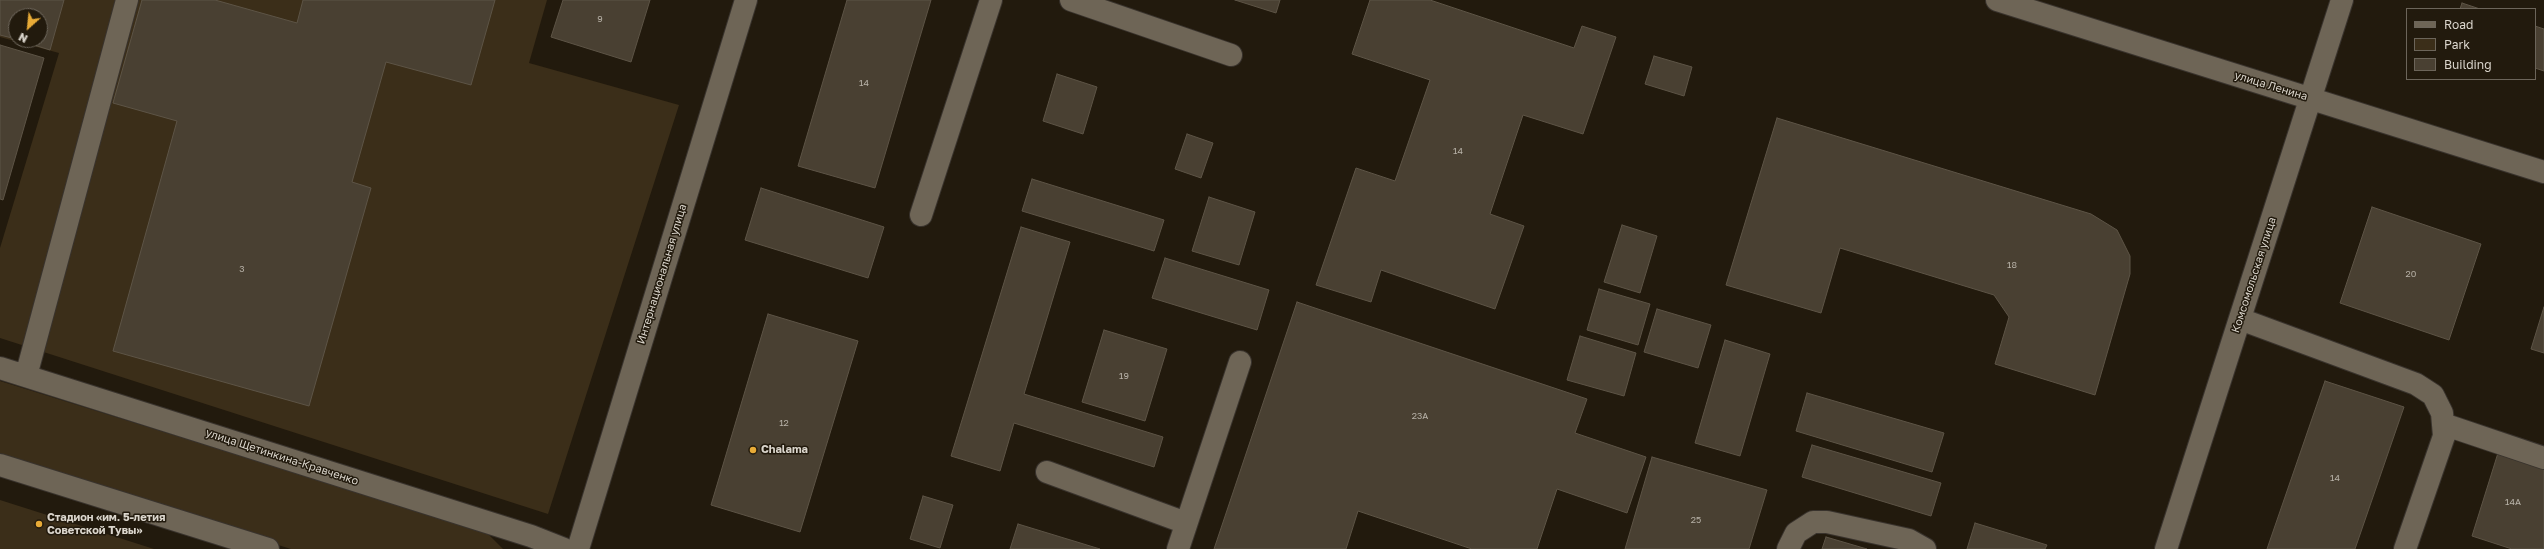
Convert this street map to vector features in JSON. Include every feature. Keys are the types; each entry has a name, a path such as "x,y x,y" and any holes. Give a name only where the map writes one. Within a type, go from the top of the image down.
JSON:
{"street":[{"path":"26,376 127,0"},
{"name":"Интернациональная улица","path":"578,549 746,0"},
{"path":"921,215 991,0"},
{"path":"1071,0 1231,55"},
{"name":"улица Ленина","path":"1997,0 2544,172"},
{"name":"Комсомольская улица","path":"2166,549 2342,0"},
{"path":"2240,319 2416,384 2433,395 2442,413 2444,436 2405,549"},
{"path":"1178,549 1240,362"},
{"name":"улица Щетинкина-Кравченко","path":"0,368 531,536 564,549"},
{"path":"2443,424 2544,458"},
{"path":"0,465 268,549"},
{"path":"1047,472 1186,523"},
{"path":"1788,549 1796,533 1813,522 1827,522 1909,540 1925,549"}],"green space":[{"path":"0,0 547,0 529,63 679,105 548,514 0,338 0,248 59,53 41,48 48,48 48,8 8,8 8,39 0,37"},
{"path":"0,381 486,532 503,549 291,549 0,458"},
{"name":"Стадион «им. 5-летия Советской Тувы»","path":"0,500 154,549 0,549"}],"building":[{"path":"0,0 64,0 50,50 44,48 48,48 48,8 8,8 8,37 0,35"},
{"path":"142,0 215,0 297,23 303,0 495,0 471,85 386,62 352,182 371,188 309,406 113,351 177,121 113,103"},
{"path":"563,0 650,0 631,62 551,37"},
{"path":"847,0 931,0 875,188 798,166"},
{"path":"1235,0 1280,0 1276,13"},
{"path":"1370,0 1430,0 1574,48 1582,26 1616,37 1583,134 1523,115 1490,214 1524,226 1495,309 1381,270 1371,302 1316,285 1356,168 1395,181 1430,80 1352,54"},
{"path":"2462,3 2477,8 2460,8"},
{"path":"2536,26 2544,29 2544,71 2536,68"},
{"path":"0,45 44,58 3,200 0,199"},
{"path":"1654,56 1692,67 1684,96 1645,84"},
{"path":"1057,74 1097,87 1083,134 1043,121"},
{"path":"1777,118 2091,214 2117,230 2130,256 2130,274 2095,395 1995,364 2009,317 1994,295 1840,248 1821,313 1726,285"},
{"path":"1187,134 1213,143 1201,178 1175,169"},
{"path":"1032,179 1164,220 1154,251 1022,211"},
{"path":"761,188 884,227 868,278 745,240"},
{"path":"1209,197 1255,212 1239,265 1192,251"},
{"path":"2372,207 2481,244 2449,340 2340,303"},
{"path":"1622,225 1657,236 1640,293 1604,282"},
{"path":"1021,227 1070,242 1024,394 1163,437 1154,467 1014,423 1000,471 951,456"},
{"path":"1165,258 1269,290 1257,330 1152,298"},
{"path":"1599,289 1650,304 1638,345 1587,330"},
{"path":"1297,302 1587,399 1575,433 1646,457 1627,513 1557,489 1537,549 1472,549 1358,511 1346,549 1214,549"},
{"path":"2544,307 2544,353 2531,349"},
{"path":"1657,309 1711,325 1698,368 1644,352"},
{"path":"768,314 858,341 800,532 711,505"},
{"path":"1104,330 1167,349 1145,421 1082,402"},
{"path":"1580,336 1636,353 1624,396 1567,380"},
{"path":"1725,340 1770,354 1740,456 1695,443"},
{"path":"2325,381 2404,407 2355,549 2267,549"},
{"path":"1807,393 1944,433 1932,472 1796,431"},
{"path":"1812,445 1941,483 1931,516 1802,477"},
{"path":"2498,453 2544,468 2544,549 2512,549 2472,536"},
{"path":"1652,457 1767,490 1749,549 1625,549"},
{"path":"923,496 953,505 940,548 910,539"},
{"path":"1975,523 2047,545 2045,549 1967,549"},
{"path":"1018,524 1100,549 1010,549"},
{"path":"1826,537 1867,549 1822,549"}],"place":[{"name":"Chalama","path":"753,450"},
{"name":"Стадион «им. 5-летия Советской Тувы»","path":"39,524"}]}
